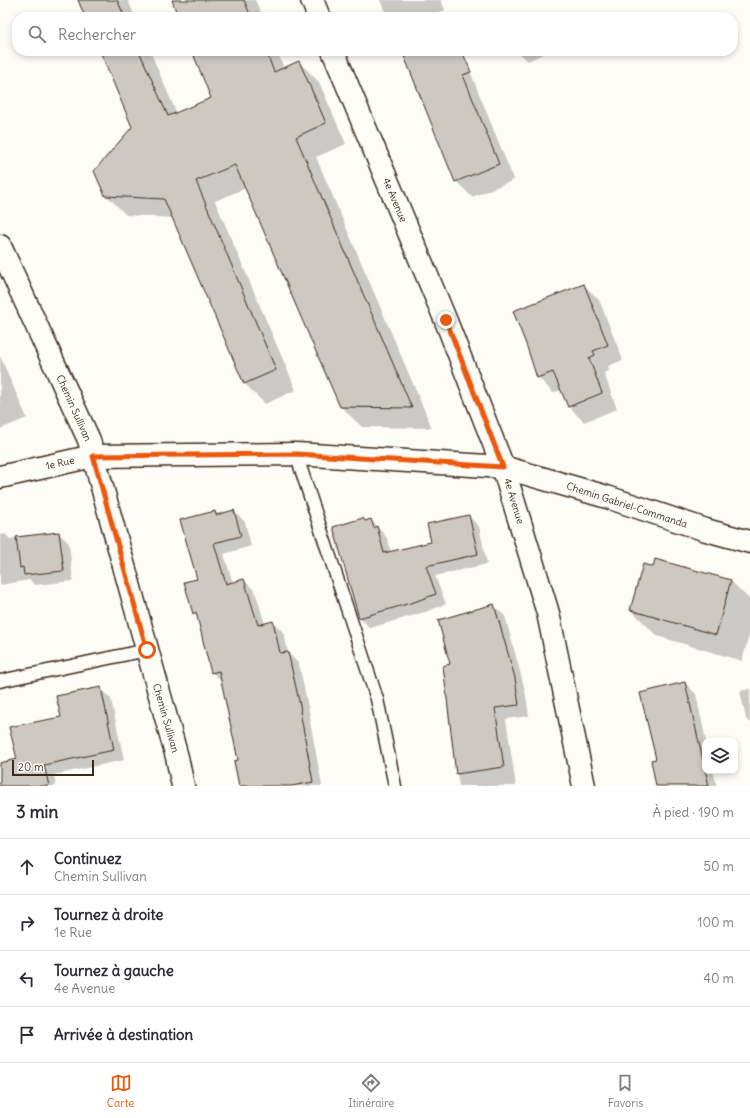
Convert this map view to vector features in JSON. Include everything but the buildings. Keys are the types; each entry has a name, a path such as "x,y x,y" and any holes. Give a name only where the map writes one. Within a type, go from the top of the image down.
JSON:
{"street":[{"path":"312,0 317,12"},
{"name":"4e Avenue","path":"335,56 446,320 503,467 548,613 584,786"},
{"name":"Chemin Sullivan","path":"0,246 89,440 177,757 183,786"},
{"name":"1e Rue","path":"0,477 93,456 296,454 503,467"},
{"name":"Chemin Gabriel-Commanda","path":"503,467 606,497 706,530 750,542"}],"lane":[{"path":"296,454 377,699 395,786"},
{"path":"0,681 147,650"}],"route":[{"path":"147,650 93,456 296,454 503,467 446,320"}]}
